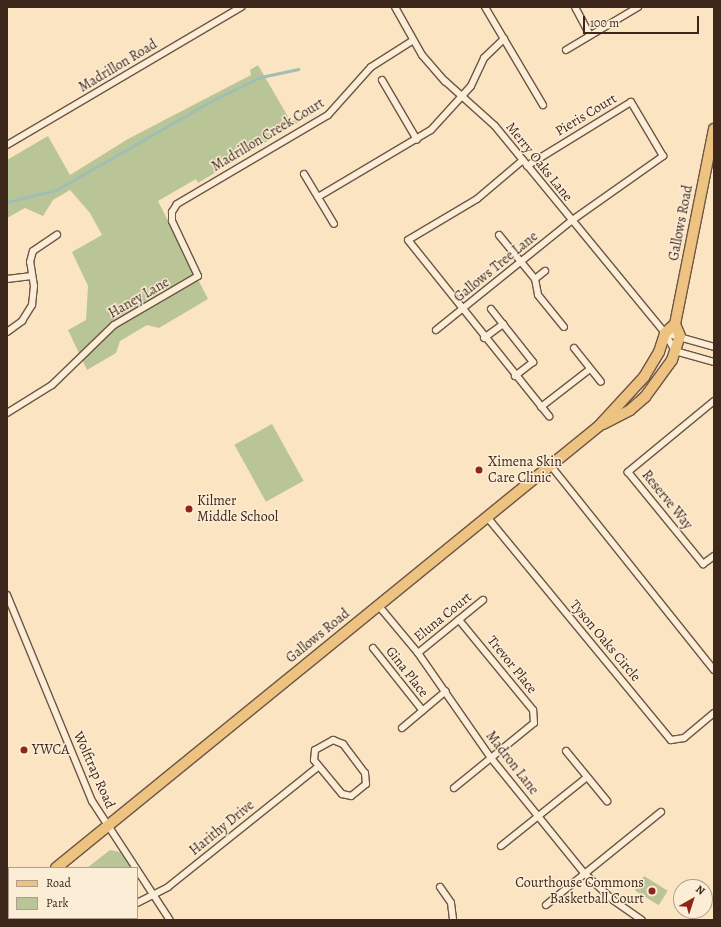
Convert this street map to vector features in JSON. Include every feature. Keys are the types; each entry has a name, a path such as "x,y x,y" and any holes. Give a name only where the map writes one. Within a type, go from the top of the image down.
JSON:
{"main road":[{"name":"Gallows Road","path":"57,867 599,426 651,366 665,333 675,324 714,129"},
{"path":"675,324 680,336"},
{"name":"Gallows Road","path":"599,426 630,410 645,397 663,376 675,351 680,336"}],"street":[{"name":"Madrillon Road","path":"7,145 241,7"},
{"name":"Merry Oaks Lane","path":"395,7 412,41 435,71 462,97 489,119 571,222 665,333 675,351"},
{"path":"485,7 543,105"},
{"path":"575,7 590,35"},
{"path":"566,50 634,8"},
{"path":"318,197 416,140 440,123 477,78 484,58 504,39"},
{"name":"Madrillon Creek Court","path":"185,199 328,114 371,67 412,41"},
{"path":"382,80 416,140"},
{"name":"Pieris Court","path":"525,163 631,102 663,156 571,222"},
{"path":"525,163 477,199 408,240 461,311 549,416"},
{"path":"304,174 334,224"},
{"name":"Haney Lane","path":"7,413 52,385 114,325 198,276 172,222 172,212 185,199"},
{"name":"Gallows Tree Lane","path":"436,330 571,222"},
{"path":"7,332 22,321 32,305 32,276 30,262 33,251 57,235"},
{"path":"499,235 535,279 538,294 564,327"},
{"path":"535,279 545,271"},
{"path":"7,279 32,276"},
{"path":"491,309 533,362 515,376"},
{"path":"484,338 503,324"},
{"path":"665,333 680,336 714,347"},
{"path":"574,348 601,382"},
{"path":"675,351 714,362"},
{"path":"541,407 590,369"},
{"name":"Reserve Way","path":"714,401 628,472 704,564 714,556"},
{"path":"551,466 714,670"},
{"name":"Tyson Oaks Circle","path":"487,517 671,740 684,738 714,713"},
{"name":"Wolftrap Road","path":"7,595 39,678 107,827 134,859 152,894 170,920"},
{"name":"Eluna Court","path":"418,653 484,600"},
{"name":"Madron Lane","path":"378,605 418,653 446,691 491,758 586,874 613,900 642,920"},
{"name":"Trevor Place","path":"454,788 534,723 533,710 459,620"},
{"name":"Gina Place","path":"373,648 423,711"},
{"path":"402,728 446,691"},
{"path":"333,740 343,744 365,773 366,784 351,796 342,794 319,766 314,760 315,750 333,740"},
{"path":"566,751 607,801"},
{"name":"Harithy Drive","path":"138,902 177,880 319,766"},
{"path":"501,846 587,777"},
{"path":"546,905 661,812"},
{"path":"440,887 451,903 453,920"}],"green space":[{"path":"258,65 291,122 321,105 322,108 198,183 196,179 158,201 208,299 159,328 147,325 120,341 116,353 87,370 68,330 86,320 88,286 72,252 102,235 90,213 70,190 53,200 43,216 25,208 7,218 7,160 48,136 70,175 128,139 251,75 250,70"},
{"path":"272,424 304,481 266,502 234,445"},
{"path":"110,850 120,852 130,867 88,867"},
{"name":"Courthouse Commons Basketball Court","path":"644,876 668,891 659,905 635,890"}],"waterway":[{"path":"7,202 56,190 215,99 261,77 298,69"}],"place":[{"name":"Ximena Skin Care Clinic","path":"479,470"},
{"name":"Kilmer Middle School","path":"189,509"},
{"name":"YWCA","path":"24,750"},
{"name":"Courthouse Commons Basketball Court","path":"652,891"}]}
